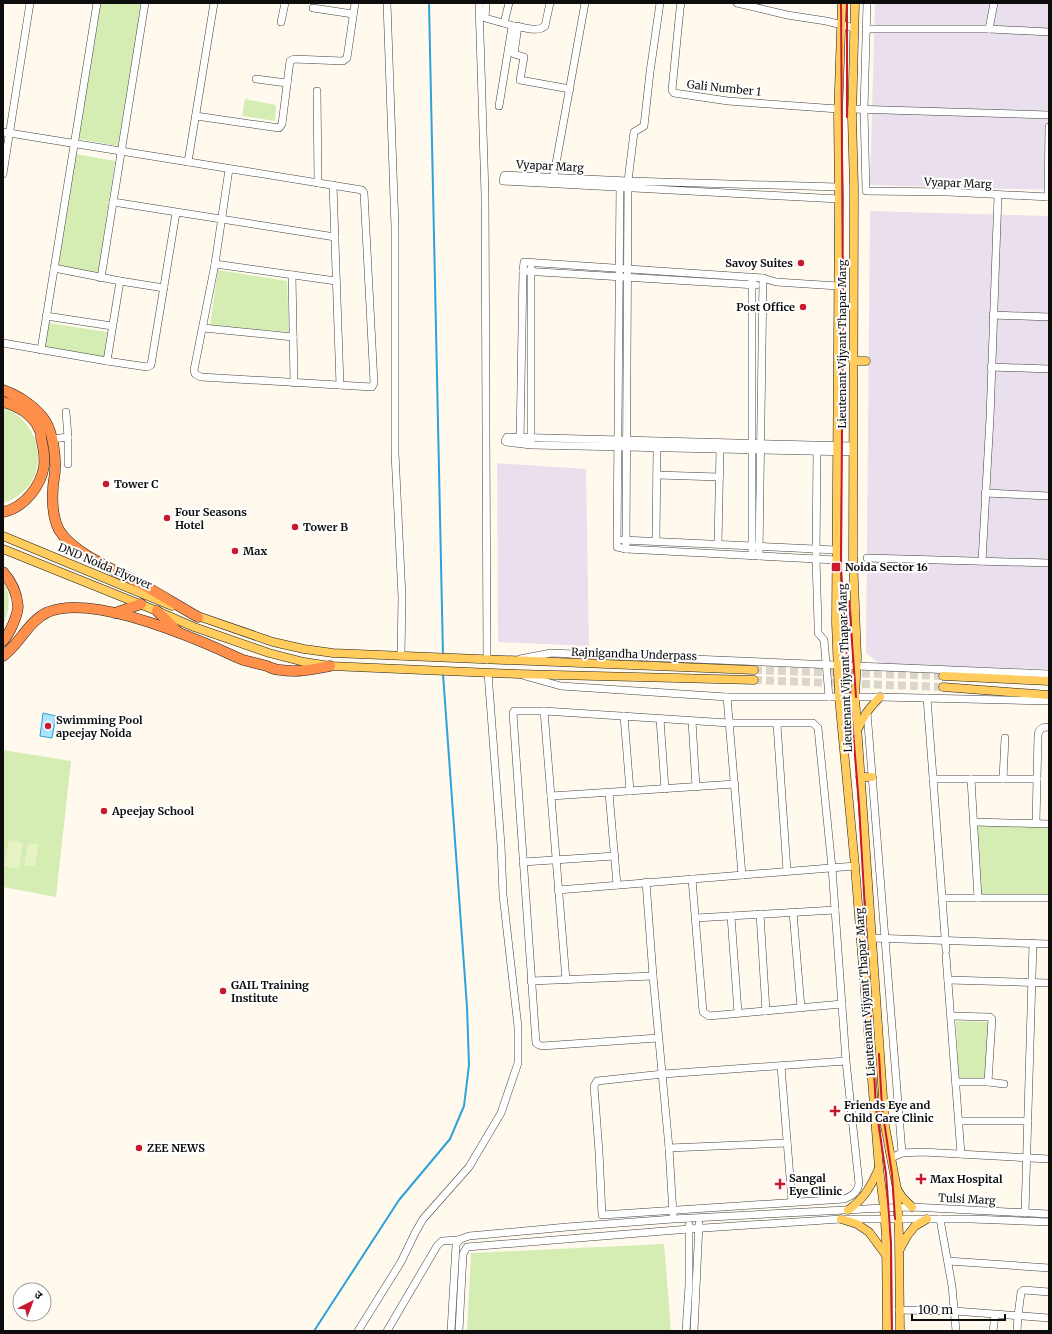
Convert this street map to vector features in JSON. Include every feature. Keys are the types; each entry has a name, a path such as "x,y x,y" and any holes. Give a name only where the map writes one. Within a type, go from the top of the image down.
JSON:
{"highway":[{"path":"3,390 23,400 36,410 47,423 54,445 55,470 52,488 55,518 60,530 68,540 102,564 146,586 198,617"},
{"path":"3,402 10,404 28,414 39,429 43,444 44,465 40,479 31,494 16,507 3,512"},
{"path":"3,572 11,582 18,607 12,625 3,641"},
{"path":"115,613 141,604"},
{"path":"3,656 10,651 25,631 37,619 48,612 61,609 92,608 115,613 179,633 243,660 281,670 302,671 330,666"},
{"path":"157,611 179,633"}],"main road":[{"name":"Lieutenant Vijyant Thapar Marg","path":"842,3 838,109 837,199 838,449 836,623 839,697 885,1219 887,1331"},
{"name":"Lieutenant Vijyant Thapar Marg","path":"855,3 852,109 854,187 853,558 857,666 855,697 885,1126 897,1189 900,1331"},
{"path":"853,361 866,361"},
{"name":"DND Noida Flyover","path":"3,536 198,617 273,642 304,649 333,653 405,656"},
{"name":"DND Noida Flyover","path":"3,549 141,604 194,627 269,653 304,662 330,666"},
{"name":"Rajnigandha Underpass","path":"405,656 754,670"},
{"name":"Rajnigandha Underpass","path":"330,666 484,673 754,680"},
{"path":"943,676 1049,681"},
{"path":"942,687 1049,695"},
{"path":"857,732 861,719 880,697"},
{"path":"860,777 872,777"},
{"path":"848,1210 859,1203 870,1187 880,1168"},
{"path":"897,1189 902,1197 912,1207"},
{"path":"841,1219 857,1224 869,1232 886,1256"},
{"path":"899,1252 907,1236 915,1226 927,1219"}],"street":[{"path":"3,174 6,132 30,3"},
{"path":"41,350 97,3"},
{"path":"101,278 145,3"},
{"path":"188,162 214,3"},
{"path":"281,22 285,3"},
{"path":"196,116 277,129 282,124 290,61 292,59 343,61 347,58 354,3"},
{"path":"387,3 396,227 395,453 405,656"},
{"path":"479,3 484,195 484,659"},
{"path":"486,3 485,18 539,30 545,26 550,3"},
{"path":"504,23 509,3"},
{"path":"553,184 585,3"},
{"path":"660,3 644,126 634,132 624,184 619,268 617,547 626,549 836,560"},
{"name":"Gali Number 1","path":"681,3 672,90 674,94 728,101 838,109"},
{"path":"737,3 787,15 826,21 854,28"},
{"path":"864,110 867,3"},
{"path":"989,29 994,3"},
{"path":"313,8 353,14"},
{"path":"516,26 514,54 524,57 520,80 570,89"},
{"path":"499,106 512,28 516,26"},
{"path":"866,29 989,29 1049,32"},
{"path":"256,79 287,83"},
{"path":"317,91 318,183"},
{"path":"852,109 1049,115"},
{"name":"Vyapar Marg","path":"864,110 866,191 948,192 1049,197"},
{"path":"1049,127 1049,197"},
{"path":"6,132 361,189 364,193 374,383 370,388 201,377 195,374 194,370 215,264 229,169"},
{"name":"Vyapar Marg","path":"837,199 624,184 554,177 504,176 504,182 553,184 624,184 838,186"},
{"path":"624,184 628,269 626,549"},
{"path":"333,185 340,385"},
{"path":"982,561 990,418 998,195"},
{"path":"113,202 335,237"},
{"path":"3,344 148,367 151,364 176,213"},
{"path":"531,441 527,272 524,263 531,262 619,268 763,282 838,286"},
{"path":"215,264 336,281"},
{"path":"54,268 101,278 164,288"},
{"path":"527,272 628,278 752,281"},
{"path":"527,272 520,441 853,449"},
{"path":"292,275 294,383"},
{"path":"107,361 120,281"},
{"path":"752,281 752,447 755,556"},
{"path":"755,546 761,447 763,282"},
{"path":"993,315 1049,317"},
{"path":"46,316 112,326"},
{"path":"752,324 762,324"},
{"path":"203,328 293,337"},
{"path":"991,367 1049,369"},
{"path":"752,381 762,381"},
{"path":"66,412 68,464"},
{"path":"52,439 68,437"},
{"path":"626,444 657,448 720,449 752,447"},
{"path":"656,541 657,448"},
{"path":"718,544 720,449"},
{"path":"817,449 816,559 818,633 824,640 829,697"},
{"path":"656,475 720,477"},
{"path":"985,493 1049,496"},
{"path":"617,539 836,550"},
{"path":"867,558 1049,563"},
{"path":"512,660 551,653 1049,674"},
{"path":"358,1331 401,1262 424,1219 469,1167 501,1113 518,1063 518,1027 503,895 501,845 484,673"},
{"path":"517,674 561,686 727,697 880,697 1049,701"},
{"path":"727,697 742,875"},
{"path":"928,698 961,1154"},
{"path":"387,1331 437,1246 442,1241 458,1240 469,1236 567,1227 792,1202 844,1198 855,1194 858,1189 859,1184 846,1061 832,868 818,728 813,723 729,723 516,710 513,713 536,1043 542,1046 658,1038"},
{"path":"544,711 566,980"},
{"path":"867,712 902,1153"},
{"path":"624,716 630,791"},
{"path":"660,719 665,789"},
{"path":"692,721 696,787"},
{"path":"777,724 787,872"},
{"path":"1036,823 1038,735 1041,729 1044,727 1049,727"},
{"path":"1003,779 1005,738"},
{"path":"933,779 1037,780"},
{"path":"971,779 978,898"},
{"path":"551,796 735,784"},
{"path":"609,793 617,885"},
{"path":"974,822 1049,824"},
{"path":"523,862 615,856"},
{"path":"558,890 855,866"},
{"path":"692,879 704,1012 709,1016 842,1004"},
{"path":"646,882 658,1038 663,1074 673,1215"},
{"path":"942,898 1049,898"},
{"path":"696,918 835,910"},
{"path":"793,912 801,1008"},
{"path":"760,914 766,1011"},
{"path":"731,916 738,1014"},
{"path":"872,938 1049,944"},
{"path":"1025,1213 1033,943"},
{"path":"531,981 653,976"},
{"path":"948,980 1049,983"},
{"path":"951,1016 990,1017 992,1019 988,1082"},
{"path":"673,1215 602,1215 594,1084 597,1081 663,1074 846,1061"},
{"path":"781,1066 786,1143 792,1202"},
{"path":"956,1082 988,1082 1004,1084"},
{"path":"959,1121 1028,1121"},
{"path":"669,1148 786,1143"},
{"path":"892,1158 902,1153 922,1152 1049,1159"},
{"name":"Tulsi Marg","path":"673,1215 688,1218 699,1218 897,1207 1049,1214"},
{"path":"686,1331 689,1285 688,1218"},
{"path":"694,1331 699,1218"},
{"name":"Tulsi Marg","path":"465,1248 469,1246 699,1228 841,1219 971,1219 1049,1222"},
{"path":"940,1219 952,1286 956,1331"},
{"path":"458,1240 465,1248 463,1254 458,1331"},
{"path":"451,1331 455,1253 458,1240"},
{"path":"948,1261 1049,1268"},
{"path":"1017,1331 1020,1294 1022,1290 1049,1292"},
{"path":"899,1310 954,1311 1049,1318"},
{"path":"993,1331 995,1315"}],"shaded area":[{"path":"875,3 1049,3 1049,190 870,185"},
{"path":"870,211 1049,216 1049,669 881,665 866,653"},
{"path":"497,463 586,469 589,646 498,642"}],"green space":[{"path":"101,3 141,3 118,146 79,139"},
{"path":"245,99 276,105 275,121 242,116"},
{"path":"75,154 115,161 98,275 58,269"},
{"path":"218,270 287,281 289,332 210,325"},
{"path":"49,323 107,332 104,357 45,348"},
{"path":"3,407 18,416 29,427 35,441 38,456 36,471 30,484 19,495 3,503"},
{"path":"3,580 6,586 9,602 3,625"},
{"path":"3,750 71,761 56,897 3,887"},
{"path":"976,825 1049,826 1049,895 980,894"},
{"path":"9,840 23,843 19,869 4,866"},
{"path":"28,843 39,845 35,867 24,865"},
{"path":"956,1021 989,1022 986,1083 959,1081"},
{"path":"664,1244 671,1331 467,1331 471,1253"}],"water":[{"name":"Swimming Pool apeejay Noida","path":"43,713 56,716 52,738 40,736"}],"waterway":[{"path":"429,3 443,656"},
{"path":"314,1331 399,1200 450,1139 464,1106 469,1065 467,1007 443,674"}],"tunnel":[{"path":"754,670 943,676"},
{"path":"754,680 943,687"}],"railway":[{"path":"841,3 843,302 841,568 859,804 876,1108 886,1174 891,1243 892,1331"},
{"path":"847,3 847,117"},
{"path":"849,601 856,697"},
{"path":"879,1054 882,1108 892,1174 895,1219"}],"place":[{"name":"Savoy Suites","path":"801,263"},
{"name":"Post Office","path":"803,307"},
{"name":"Tower C","path":"106,484"},
{"name":"Four Seasons Hotel","path":"167,518"},
{"name":"Tower B","path":"295,527"},
{"name":"Max","path":"235,551"},
{"name":"Noida Sector 16","path":"836,567"},
{"name":"Swimming Pool apeejay Noida","path":"48,726"},
{"name":"Apeejay School","path":"104,811"},
{"name":"GAIL Training Institute","path":"223,991"},
{"name":"Friends Eye and Child Care Clinic","path":"835,1111"},
{"name":"ZEE NEWS","path":"139,1148"},
{"name":"Max Hospital","path":"921,1179"},
{"name":"Sangal Eye Clinic","path":"780,1184"}]}
